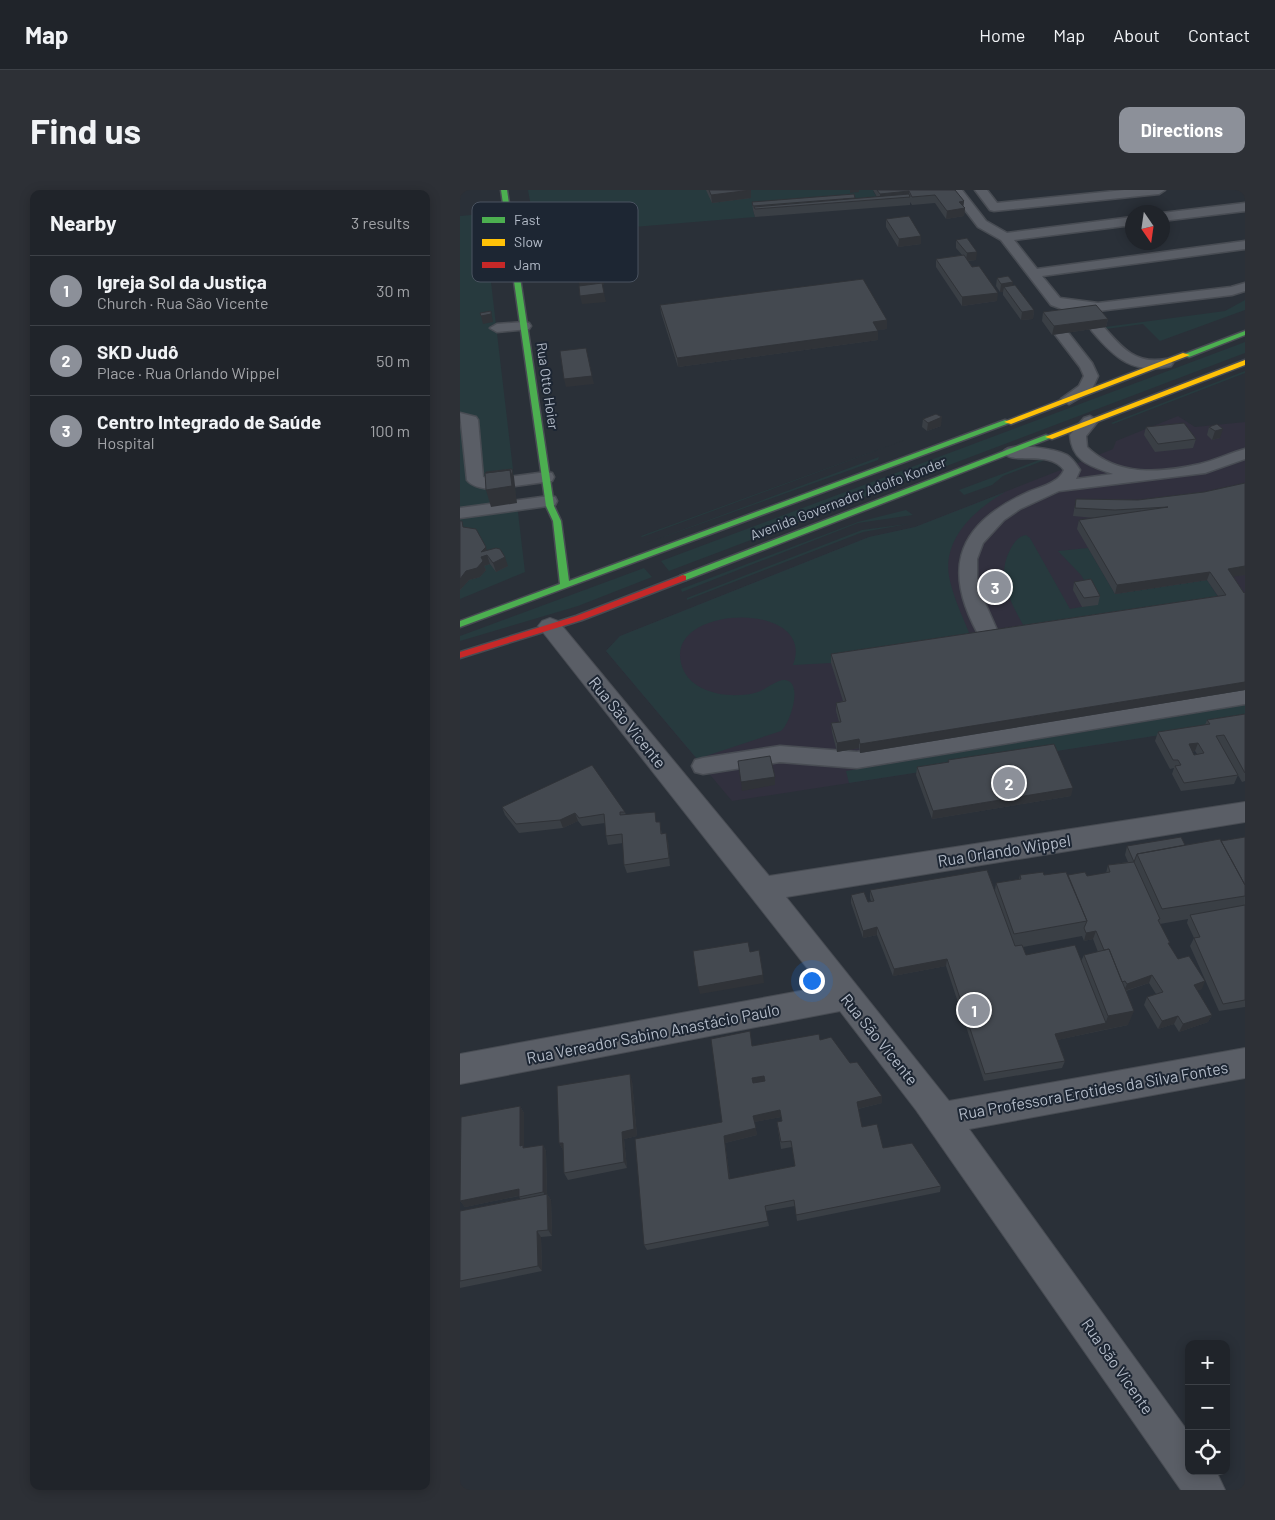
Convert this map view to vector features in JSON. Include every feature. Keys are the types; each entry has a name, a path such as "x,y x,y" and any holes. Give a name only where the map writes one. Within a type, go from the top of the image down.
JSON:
{"main road":[{"name":"Rua Otto Hoier","path":"518,282 549,501 557,521 566,585"},
{"name":"Avenida Governador Adolfo Konder","path":"460,624 914,458 1245,334"},
{"name":"Avenida Governador Adolfo Konder","path":"460,655 579,618 1245,362"}],"street":[{"name":"Rua São Vicente","path":"550,626 763,889 942,1118 1185,1461"},
{"name":"Rua Orlando Wippel","path":"763,889 1245,812"},
{"name":"Rua Vereador Sabino Anastácio Paulo","path":"460,1069 846,996"},
{"name":"Rua Professora Erotides da Silva Fontes","path":"942,1118 1245,1063"},
{"path":"1195,1475 1205,1490"}],"lane":[{"path":"956,190 982,224 1005,237 1056,302 1086,315"},
{"path":"981,190 994,207 1159,190"},
{"path":"1170,216 1245,207"},
{"path":"1005,237 1125,222"},
{"path":"1033,272 1245,245"},
{"path":"1056,302 1098,307 1232,291 1245,287"},
{"path":"1050,320 1056,302"},
{"path":"497,328 524,326"},
{"path":"1097,328 1119,354 1127,359 1145,364 1166,363"},
{"path":"1062,334 1087,366 1092,376 1086,388 1069,399"},
{"path":"460,418 470,420 475,480 479,483 489,484"},
{"path":"1090,422 1078,435 1077,441 1084,455 1101,466 1138,477"},
{"path":"991,639 968,577 968,562 973,548 983,529 1005,509 1056,486 1068,479 1072,470 1067,461 1057,457 1035,453 1011,452"},
{"path":"1056,486 1205,468 1245,454"},
{"path":"515,481 546,477"},
{"path":"460,513 549,501"},
{"path":"703,766 780,754 857,760 1031,728 1245,697"}],"shaded area":[{"path":"1178,416 1195,427 1245,422 1245,722 732,801 606,651 620,636 869,537 915,527 1063,469 1113,449 1116,441"}],"green space":[{"path":"528,190 881,190 873,191 880,202 753,210 755,217 638,227 638,202 530,202"},
{"path":"472,215 472,282 491,282 525,572 460,599 460,216"},
{"path":"1245,300 1245,310 1160,341 1143,324 1106,329 1105,327 1225,311"},
{"path":"1245,342 1245,353 669,571 661,561"},
{"path":"1245,371 1245,373 1113,424 1111,423"},
{"path":"905,440 642,537 641,536"},
{"path":"879,457 878,460 647,543"},
{"path":"1039,460 1045,460 1003,476 992,485 964,495 959,490"},
{"path":"1005,492 993,499 971,518 962,528 950,553 948,566 950,581 957,604 973,642 831,663 793,665 795,644 784,629 765,620 741,618 716,621 696,629 683,643 681,663 685,673 692,682 702,688 724,695 736,695 758,692 782,680 791,682 794,688 794,704 785,727 781,731 697,759 606,651 620,636 869,537 915,527"},
{"path":"906,510 913,515 858,523 682,592 681,589 858,522"},
{"path":"908,524 863,532 687,600 687,598 862,530"},
{"path":"1026,535 1030,538 1070,609 1098,604 1081,575 1058,551 1088,548 1115,594 1207,580 1223,604 1028,634 1008,593 1004,572 1010,550 1018,539"},
{"path":"644,568 652,577 578,606 460,641 460,636"},
{"path":"1245,705 1245,722 849,783 846,771"}],"building":[{"path":"709,190 751,190 711,195"},
{"path":"877,190 955,190 964,201 959,202 965,208 947,211 935,195 912,197 909,191 880,194"},
{"path":"854,194 855,198 753,206 752,202"},
{"path":"909,194 910,197 755,209 754,207"},
{"path":"909,216 921,236 899,239 886,219"},
{"path":"967,238 977,252 967,253 956,240"},
{"path":"964,255 972,267 979,266 998,293 962,297 936,259"},
{"path":"1008,276 1013,282 1001,284 997,278"},
{"path":"863,279 887,320 873,322 878,331 677,358 660,305"},
{"path":"602,283 604,293 580,296 579,286"},
{"path":"1015,285 1034,310 1022,312 1004,287"},
{"path":"1096,305 1108,319 1054,326 1043,312"},
{"path":"491,311 491,314 481,316 480,313"},
{"path":"586,348 592,376 564,379 560,351"},
{"path":"936,414 942,417 928,423 923,419"},
{"path":"1184,423 1196,439 1158,444 1146,427"},
{"path":"1217,424 1223,429 1215,431 1209,427"},
{"path":"512,469 513,478 510,470 486,473 486,472"},
{"path":"510,470 512,486 486,490 485,473"},
{"path":"1245,483 1245,566 1228,569 1245,592 1245,682 860,744 859,739 837,743 831,723 841,722 836,703 846,701 831,654 1226,595 1210,572 1117,585 1079,520 1168,507 1115,510 1075,508 1076,499 1138,500 1204,492"},
{"path":"460,521 462,521 463,527 476,529 486,547 481,552 496,548 500,549 505,557 493,563 487,555 481,557 483,561 477,568 466,571 460,579"},
{"path":"1091,579 1100,596 1084,598 1074,582"},
{"path":"1245,714 1245,773 1224,735 1216,736 1238,775 1184,783 1175,766 1181,765 1178,760 1173,760 1158,732 1210,724 1207,720","holes":["1198,743 1204,753 1194,755 1189,744"]},
{"path":"1054,744 1073,788 933,811 917,767 949,762 948,760"},
{"path":"770,756 775,777 741,782 738,761"},
{"path":"592,765 625,812 620,812 620,815 655,812 656,822 660,822 661,834 666,833 669,858 624,865 622,834 606,836 604,814 579,818 575,813 560,820 516,824 502,807"},
{"path":"1181,837 1185,845 1137,854 1134,862 1127,846"},
{"path":"1245,837 1245,885 1221,841"},
{"path":"1220,839 1245,885 1245,896 1162,909 1137,854"},
{"path":"1134,862 1160,919 1158,920 1170,943 1168,943 1178,959 1189,956 1205,981 1194,985 1212,1015 1183,1024 1178,1016 1162,1021 1147,997 1163,992 1152,975 1127,984 1125,981 1122,982 1109,949 1104,950 1096,931 1086,933 1084,928 1087,921 1068,875 1085,872 1087,876 1110,872 1108,865"},
{"path":"987,870 1015,946 1022,945 1026,955 1075,945 1106,1023 1055,1034 1065,1061 985,1074 947,959 894,969 877,927 863,931 851,895 864,892 868,902 874,901 870,890"},
{"path":"1043,872 1044,875 1066,872 1087,921 1014,934 996,883 1021,879 1020,875"},
{"path":"1245,905 1245,1000 1223,1004 1194,938 1200,937 1190,915"},
{"path":"748,942 750,952 759,950 763,975 698,987 693,951"},
{"path":"1109,949 1134,1011 1108,1016 1084,955"},
{"path":"750,1031 752,1046 819,1034 820,1040 831,1037 850,1063 857,1062 882,1096 857,1102 862,1127 877,1124 883,1148 912,1143 941,1186 796,1215 794,1200 765,1206 768,1221 644,1245 635,1139 722,1122 711,1039","holes":["764,1076 765,1081 753,1083 752,1078","780,1110 782,1121 777,1122 781,1142 791,1141 795,1166 729,1179 724,1136 756,1128 753,1116"]},
{"path":"630,1074 634,1129 622,1132 624,1162 564,1173 563,1143 559,1143 557,1086"},
{"path":"520,1106 520,1146 523,1145 523,1148 543,1145 543,1192 519,1197 519,1189 460,1201 461,1117"},
{"path":"547,1194 548,1230 537,1231 538,1266 460,1281 460,1211"}],"traffic: fast":[{"path":"504,190 506,202"},
{"path":"517,282 550,506 557,521 565,585"},
{"path":"1186,355 1245,333"},
{"path":"460,624 1008,422"},
{"path":"683,578 1049,437"}],"traffic: slow":[{"path":"1008,422 1186,355"},
{"path":"1049,437 1245,362"}],"traffic: jam":[{"path":"460,655 579,618 683,578"}],"place":[{"name":"Centro Integrado de Saúde","path":"995,587"},
{"name":"SKD Judô","path":"1009,783"},
{"name":"Igreja Sol da Justiça","path":"974,1010"}]}
